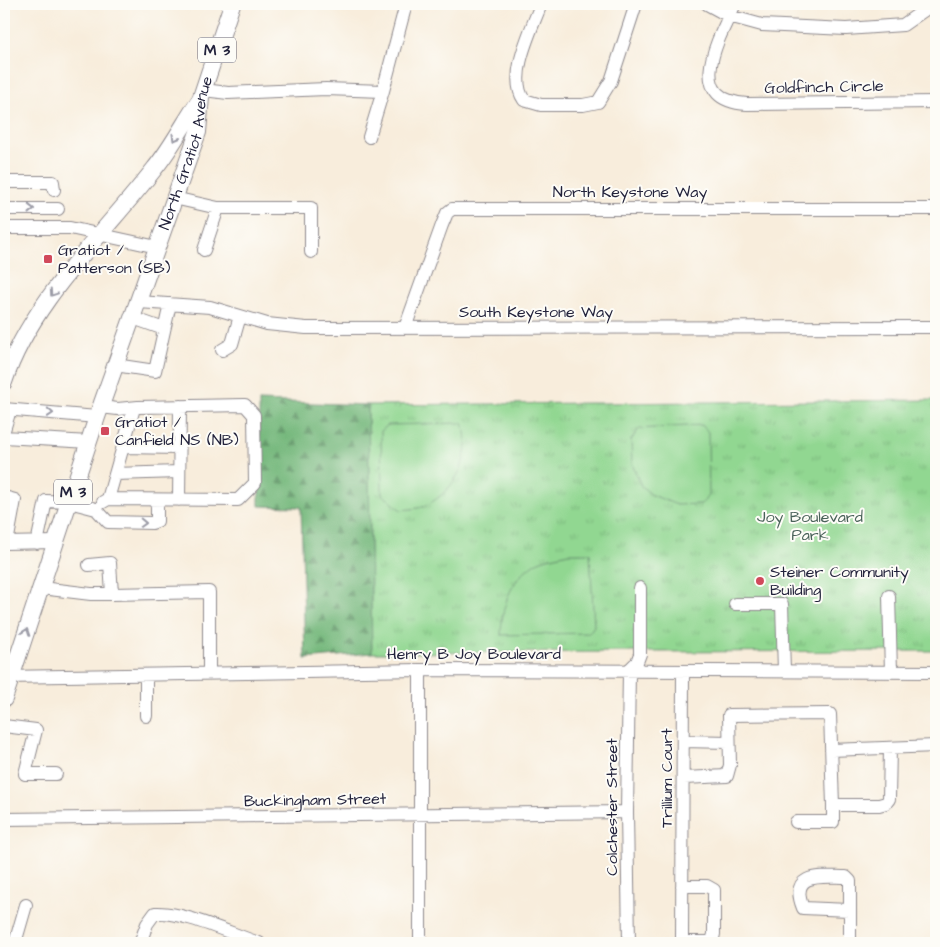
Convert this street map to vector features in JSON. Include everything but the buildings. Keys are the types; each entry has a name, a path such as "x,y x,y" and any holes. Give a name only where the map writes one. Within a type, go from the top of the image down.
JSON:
{"main road":[{"name":"North Gratiot Avenue","path":"4,699 8,677 42,588 99,412 198,132 203,94 232,4"},
{"name":"M 3","path":"4,382 20,344 56,288 157,166 203,94"}],"street":[{"path":"369,137 384,91 406,4"},
{"path":"541,4 520,64 518,79 519,91 524,100 541,105 593,104 602,99 611,81 636,4"},
{"path":"707,4 729,16 762,25 782,27 884,28 903,25 933,4"},
{"path":"729,16 735,4"},
{"name":"Goldfinch Circle","path":"729,16 711,66 710,80 714,92 728,101 747,104 936,102"},
{"path":"203,94 326,90 384,91"},
{"path":"4,182 55,195"},
{"path":"55,195 58,228"},
{"path":"4,209 55,195"},
{"path":"174,198 218,208 311,208 311,252"},
{"path":"204,250 218,208"},
{"name":"North Keystone Way","path":"405,328 442,225 447,213 452,209 936,209"},
{"path":"4,228 58,228 101,234 157,247"},
{"name":"South Keystone Way","path":"139,302 210,308 285,326 405,328 936,327"},
{"path":"115,366 155,371 170,304"},
{"path":"222,350 232,344 240,316"},
{"path":"133,318 164,329"},
{"path":"4,430 7,410 99,412 134,408 245,405 254,415 255,483 238,500 108,499"},
{"path":"179,500 180,406"},
{"path":"96,509 108,499 134,408"},
{"path":"4,437 89,442"},
{"path":"123,447 180,448"},
{"path":"115,474 179,472"},
{"path":"4,498 15,500 5,543 56,542"},
{"path":"37,542 46,501 69,502 96,509 108,522 152,524 157,521 157,500"},
{"path":"89,565 110,563 112,594"},
{"path":"42,588 90,594 209,592 210,674"},
{"path":"629,670 637,662 640,654 640,588"},
{"path":"889,596 891,672"},
{"path":"735,604 782,604 784,671"},
{"path":"420,670 420,943"},
{"name":"Henry B Joy Boulevard","path":"8,677 420,670 936,672"},
{"name":"Colchester Street","path":"629,670 627,812 629,943"},
{"name":"Trillium Court","path":"682,886 707,886 714,890 714,934 712,942 682,942 682,886 684,778 683,671"},
{"path":"146,675 146,716"},
{"path":"684,778 727,776 730,765 729,715 830,714 833,822 796,822"},
{"path":"4,726 36,730 25,774 56,774"},
{"path":"683,742 729,742"},
{"path":"831,750 936,746"},
{"path":"833,805 879,805 886,803 889,799 890,748"},
{"name":"Buckingham Street","path":"4,819 627,812"},
{"path":"15,943 26,905"},
{"path":"849,910 850,943"},
{"path":"140,943 155,913 176,915 259,943"}],"green space":[{"name":"Joy Boulevard Park","path":"936,400 936,651 372,653 368,405"},
{"path":"259,401 368,405 372,653 305,659 301,507 259,506"},
{"path":"463,423 466,436 464,460 453,482 436,499 425,506 401,510 382,494 381,431 388,425"},
{"path":"702,425 708,432 709,496 701,504 677,505 652,495 641,486 632,464 631,440 639,429"},
{"path":"568,553 590,553 594,626 589,633 501,635 505,604 519,578 538,561"}],"place":[{"name":"Gratiot / Patterson (SB)","path":"48,259"},
{"name":"Gratiot / Canfield NS (NB)","path":"105,431"},
{"name":"Steiner Community Building","path":"760,581"}]}
